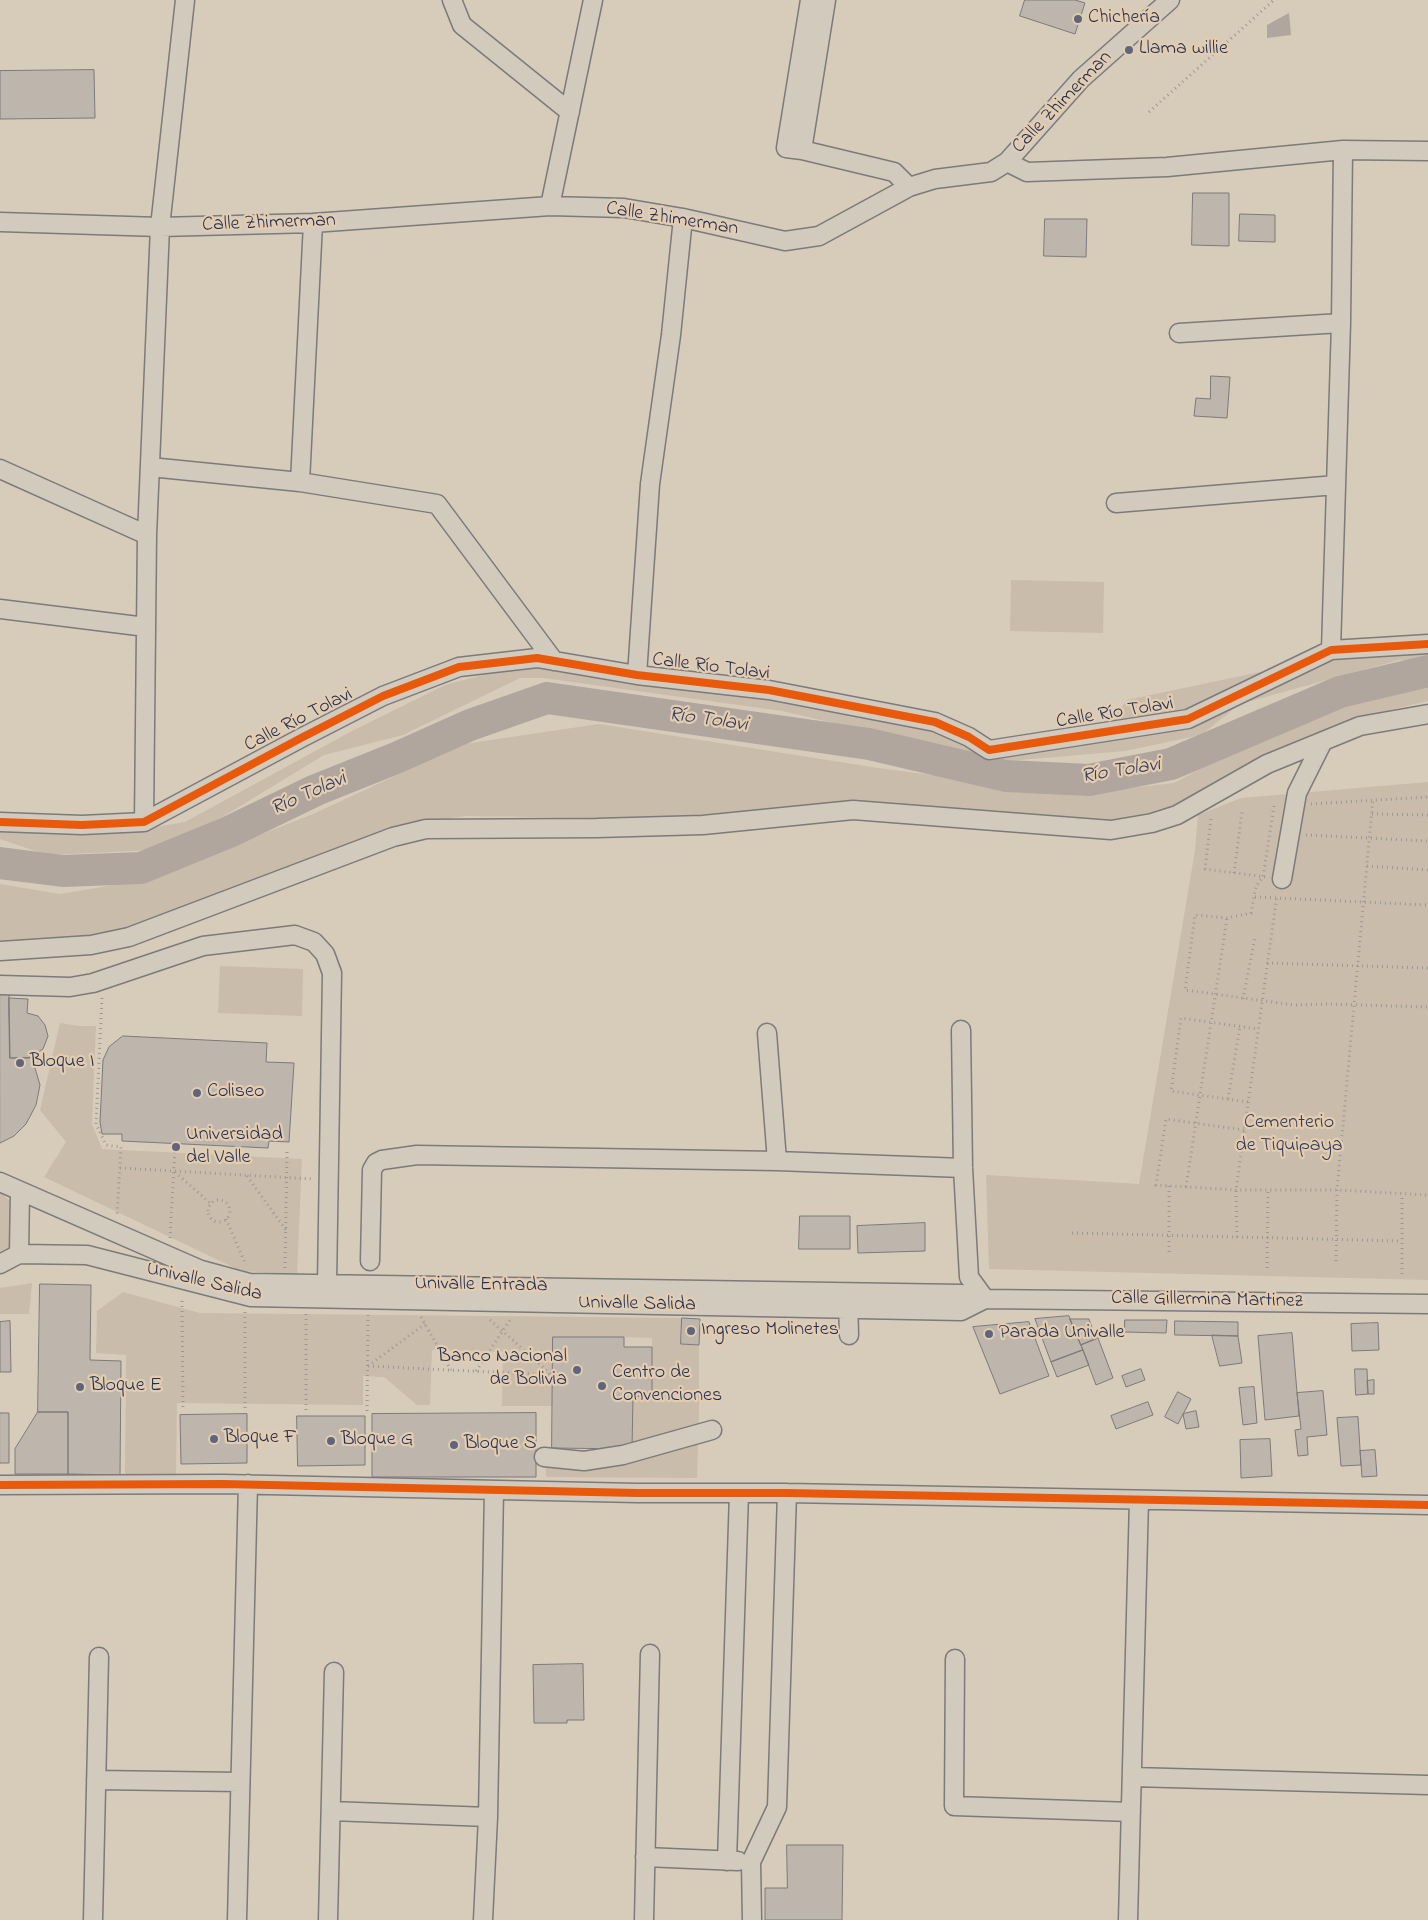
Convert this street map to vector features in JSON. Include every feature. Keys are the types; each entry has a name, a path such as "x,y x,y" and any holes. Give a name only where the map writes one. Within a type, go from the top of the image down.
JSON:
{"street":[{"path":"144,822 147,535 160,227 185,0"},
{"path":"452,0 462,25 570,112"},
{"path":"550,206 593,0"},
{"path":"810,0 786,148 802,150 894,172 909,187"},
{"path":"802,150 826,0"},
{"name":"Calle Zhimerman","path":"0,222 160,227 313,223 550,206 624,208 683,218 785,241 819,236 909,187 935,179 990,172 1007,162 1081,79 1170,0"},
{"path":"1330,650 1341,324 1343,150"},
{"path":"1007,162 1027,172 1167,166 1343,150 1428,151"},
{"path":"637,675 650,484 671,335 683,218"},
{"path":"300,482 313,223"},
{"path":"1179,333 1341,324"},
{"path":"150,466 300,482 436,504 554,661"},
{"path":"0,470 147,535"},
{"path":"1116,504 1336,486"},
{"path":"0,609 146,628"},
{"name":"Calle Río Tolavi","path":"0,822 82,825 144,822 309,734 391,693 460,667 537,658 637,675 769,690 935,722 969,737 988,750 1188,719 1330,650 1428,644"},
{"path":"0,951 90,945 129,937 392,837 426,829 703,825 853,810 1111,830 1177,815 1267,764 1360,726 1428,714"},
{"path":"1282,879 1297,793 1323,741"},
{"path":"0,985 70,987 102,980 203,946 295,935 314,942 325,954 332,973 327,1284"},
{"path":"961,1030 963,1168 969,1277 986,1299"},
{"path":"767,1033 777,1161"},
{"path":"370,1261 372,1170 376,1163 382,1160 417,1155 462,1155 777,1161 963,1168"},
{"name":"Univalle Entrada","path":"0,1182 168,1256 249,1289 285,1283 848,1301"},
{"path":"0,1264 19,1254 20,1191"},
{"name":"Univalle Salida","path":"19,1254 87,1255 249,1289 250,1298 522,1303 714,1298"},
{"name":"Calle Gillermina Martinez","path":"848,1301 961,1303 986,1299 1428,1304"},
{"path":"848,1301 849,1335"},
{"path":"544,1457 584,1461 623,1455 712,1430"},
{"path":"237,1920 248,1484"},
{"path":"0,1485 248,1484 637,1494 787,1493 1428,1505"},
{"path":"483,1920 488,1817 494,1490"},
{"path":"727,1860 739,1493"},
{"path":"752,1920 751,1862 777,1807 787,1493"},
{"path":"1128,1920 1139,1500"},
{"path":"644,1920 650,1654"},
{"path":"93,1920 99,1657"},
{"path":"955,1659 954,1806 1131,1812"},
{"path":"328,1920 334,1672"},
{"path":"1132,1777 1428,1785"},
{"path":"96,1780 240,1782"},
{"path":"331,1811 488,1817"},
{"path":"645,1856 751,1862"}],"path":[{"path":"1149,112 1274,0"},
{"path":"1306,805 1373,799 1428,797"},
{"path":"1336,1261 1337,1190 1373,799"},
{"path":"1274,806 1263,877 1256,886 1251,913 1227,918 1195,915 1185,990 1294,1006 1428,1007"},
{"path":"1234,873 1242,812"},
{"path":"1372,814 1428,815"},
{"path":"1212,819 1205,869 1282,879 1276,898 1236,1190 1237,1237"},
{"path":"1290,834 1428,841"},
{"path":"1367,866 1428,870"},
{"path":"1255,897 1428,905"},
{"path":"1186,1187 1227,918"},
{"path":"1243,999 1255,936"},
{"path":"1267,963 1428,968"},
{"path":"102,980 96,1124 106,1145 122,1146 116,1233"},
{"path":"1248,1102 1171,1091 1181,1018 1258,1029"},
{"path":"1228,1099 1240,1026"},
{"path":"1244,1130 1166,1119 1156,1185 1236,1190 1337,1190 1428,1195"},
{"path":"168,1256 176,1149"},
{"path":"285,1283 287,1152"},
{"path":"120,1168 328,1180"},
{"path":"174,1171 210,1203"},
{"path":"246,1176 286,1230"},
{"path":"1169,1186 1170,1252"},
{"path":"1267,1268 1268,1190"},
{"path":"1402,1194 1402,1274"},
{"path":"210,1203 220,1199 227,1202 230,1209 226,1220 249,1289 245,1409"},
{"path":"210,1203 208,1213 212,1220 219,1222 226,1220"},
{"path":"1072,1233 1402,1241"},
{"path":"305,1298 306,1411"},
{"path":"368,1300 368,1411"},
{"path":"182,1301 183,1410"},
{"path":"411,1301 452,1370"},
{"path":"368,1366 553,1375 469,1302"},
{"path":"476,1371 522,1303"},
{"path":"368,1366 425,1324"}],"green space":[{"path":"1011,580 1104,582 1103,633 1010,631"},
{"path":"1428,651 1428,659 1399,660 1240,704 1201,735 1125,751 996,762 782,711 543,678 520,678 403,735 324,755 206,827 154,850 47,855 0,839 0,830 143,829 185,822 352,731 445,685 521,665 767,698 935,730 968,746 1095,741 1127,700 1331,657"},
{"path":"1428,681 1428,701 1356,718 1267,755 1169,809 1112,820 1074,820 850,801 665,819 466,816 401,825 143,923 93,936 0,941 0,884 60,894 144,880 313,814 464,744 599,724 878,768 1077,794 1174,783 1263,735 1341,698"},
{"name":"Cementerio de Tiquipaya","path":"1428,782 1428,1280 989,1269 986,1175 1139,1184 1195,850 1198,815 1241,798"},
{"path":"220,966 303,969 302,1016 218,1013"},
{"path":"60,1023 96,1026 92,1124 102,1149 302,1159 297,1274 241,1271 44,1177 66,1142 40,1110"},
{"path":"0,1192 10,1201 9,1251 0,1256"},
{"path":"32,1283 29,1314 0,1314 0,1288"},
{"path":"123,1292 200,1313 682,1318 681,1344 699,1345 699,1428 632,1449 633,1396 652,1396 652,1338 624,1337 553,1406 502,1406 503,1352 432,1350 430,1405 417,1405 384,1377 363,1376 363,1405 177,1403 176,1475 125,1475 126,1355 96,1353 97,1311"},
{"path":"698,1444 697,1478 546,1477 546,1464 632,1460"}],"shaded area":[{"path":"1289,13 1291,35 1267,38 1267,25"}],"building":[{"path":"1025,0 1075,0 1085,3 1075,34 1020,16"},
{"path":"94,70 95,118 0,119 0,71"},
{"path":"1193,193 1229,193 1229,246 1192,245"},
{"path":"1240,214 1275,215 1275,242 1239,241"},
{"path":"1045,219 1087,219 1086,257 1044,256"},
{"path":"1211,376 1230,377 1227,418 1194,416 1196,398 1210,399"},
{"name":"Bloque I","path":"0,994 9,994 10,1058 46,1057 35,1068 40,1085 36,1105 26,1124 14,1136 0,1143"},
{"path":"9,998 28,999 27,1013 38,1016 45,1025 48,1036 43,1049 37,1053 30,1054 30,1058 10,1058"},
{"name":"Coliseo","path":"123,1036 267,1043 266,1062 294,1063 289,1142 269,1141 268,1148 122,1141 122,1134 102,1134 100,1122 103,1060 109,1047"},
{"path":"800,1216 850,1216 850,1249 799,1249"},
{"path":"925,1223 925,1251 858,1253 857,1226"},
{"name":"Bloque E","path":"40,1284 91,1285 90,1360 121,1361 120,1475 68,1474 68,1412 38,1412"},
{"path":"1069,1316 1083,1350 1051,1362 1035,1319"},
{"name":"Ingreso Molinetes","path":"682,1318 700,1319 699,1345 681,1344"},
{"path":"1070,1319 1089,1319 1096,1339 1081,1345"},
{"path":"1125,1320 1167,1320 1166,1333 1125,1332"},
{"path":"10,1321 11,1372 0,1372 0,1322"},
{"path":"1175,1321 1238,1322 1238,1336 1175,1335"},
{"path":"1029,1322 1049,1376 1000,1394 973,1327"},
{"path":"1378,1323 1379,1350 1352,1351 1351,1324"},
{"path":"1292,1333 1299,1416 1265,1420 1258,1336"},
{"path":"1212,1335 1238,1336 1242,1363 1220,1366"},
{"name":"Centro de Convenciones","path":"553,1337 624,1337 624,1347 652,1347 652,1397 633,1396 632,1449 552,1448"},
{"path":"1098,1338 1113,1378 1096,1385 1081,1345"},
{"path":"1083,1350 1089,1365 1057,1377 1051,1362"},
{"path":"1141,1369 1145,1380 1126,1387 1122,1376"},
{"path":"1355,1369 1367,1369 1368,1394 1356,1395"},
{"path":"1374,1380 1374,1394 1368,1394 1367,1381"},
{"path":"1254,1387 1257,1423 1243,1425 1239,1388"},
{"path":"1323,1391 1327,1435 1307,1437 1308,1455 1298,1456 1295,1430 1301,1429 1297,1393"},
{"path":"1178,1392 1191,1399 1178,1424 1165,1417"},
{"path":"1148,1402 1153,1415 1116,1429 1111,1416"},
{"path":"1196,1411 1199,1427 1186,1429 1183,1414"},
{"path":"38,1412 68,1412 68,1474 15,1474 15,1449"},
{"path":"0,1413 9,1413 9,1463 0,1463"},
{"name":"Bloque S","path":"536,1413 536,1477 372,1477 372,1414"},
{"name":"Bloque F","path":"247,1414 247,1463 181,1464 180,1415"},
{"name":"Bloque G","path":"297,1416 365,1416 365,1465 298,1466"},
{"path":"1358,1417 1361,1465 1341,1466 1337,1418"},
{"path":"1270,1439 1272,1476 1241,1478 1240,1440"},
{"path":"1375,1450 1377,1476 1362,1477 1360,1451"},
{"path":"583,1664 584,1720 567,1720 567,1723 534,1723 533,1665"},
{"path":"787,1845 843,1845 842,1920 765,1920 765,1888 787,1888"}],"waterway":[{"name":"Río Tolavi","path":"0,863 63,871 141,868 229,832 316,790 396,758 470,725 547,698 869,744 1006,776 1089,780 1171,764 1340,692 1428,671"}],"cycle path":[{"path":"0,822 82,825 144,822 383,696 459,667 537,658 637,675 769,690 935,722 969,737 989,750 1188,719 1331,650 1428,644"},
{"path":"0,1485 223,1484 637,1493 787,1493 1428,1505"}],"place":[{"name":"Chichería","path":"1078,19"},
{"name":"Llama willie","path":"1129,50"},
{"name":"Bloque I","path":"20,1063"},
{"name":"Coliseo","path":"197,1093"},
{"name":"Universidad del Valle","path":"176,1147"},
{"name":"Ingreso Molinetes","path":"691,1331"},
{"name":"Parada Univalle","path":"989,1334"},
{"name":"Banco Nacional de Bolivia","path":"577,1370"},
{"name":"Centro de Convenciones","path":"602,1386"},
{"name":"Bloque E","path":"80,1387"},
{"name":"Bloque F","path":"214,1439"},
{"name":"Bloque G","path":"331,1441"},
{"name":"Bloque S","path":"454,1445"}]}
